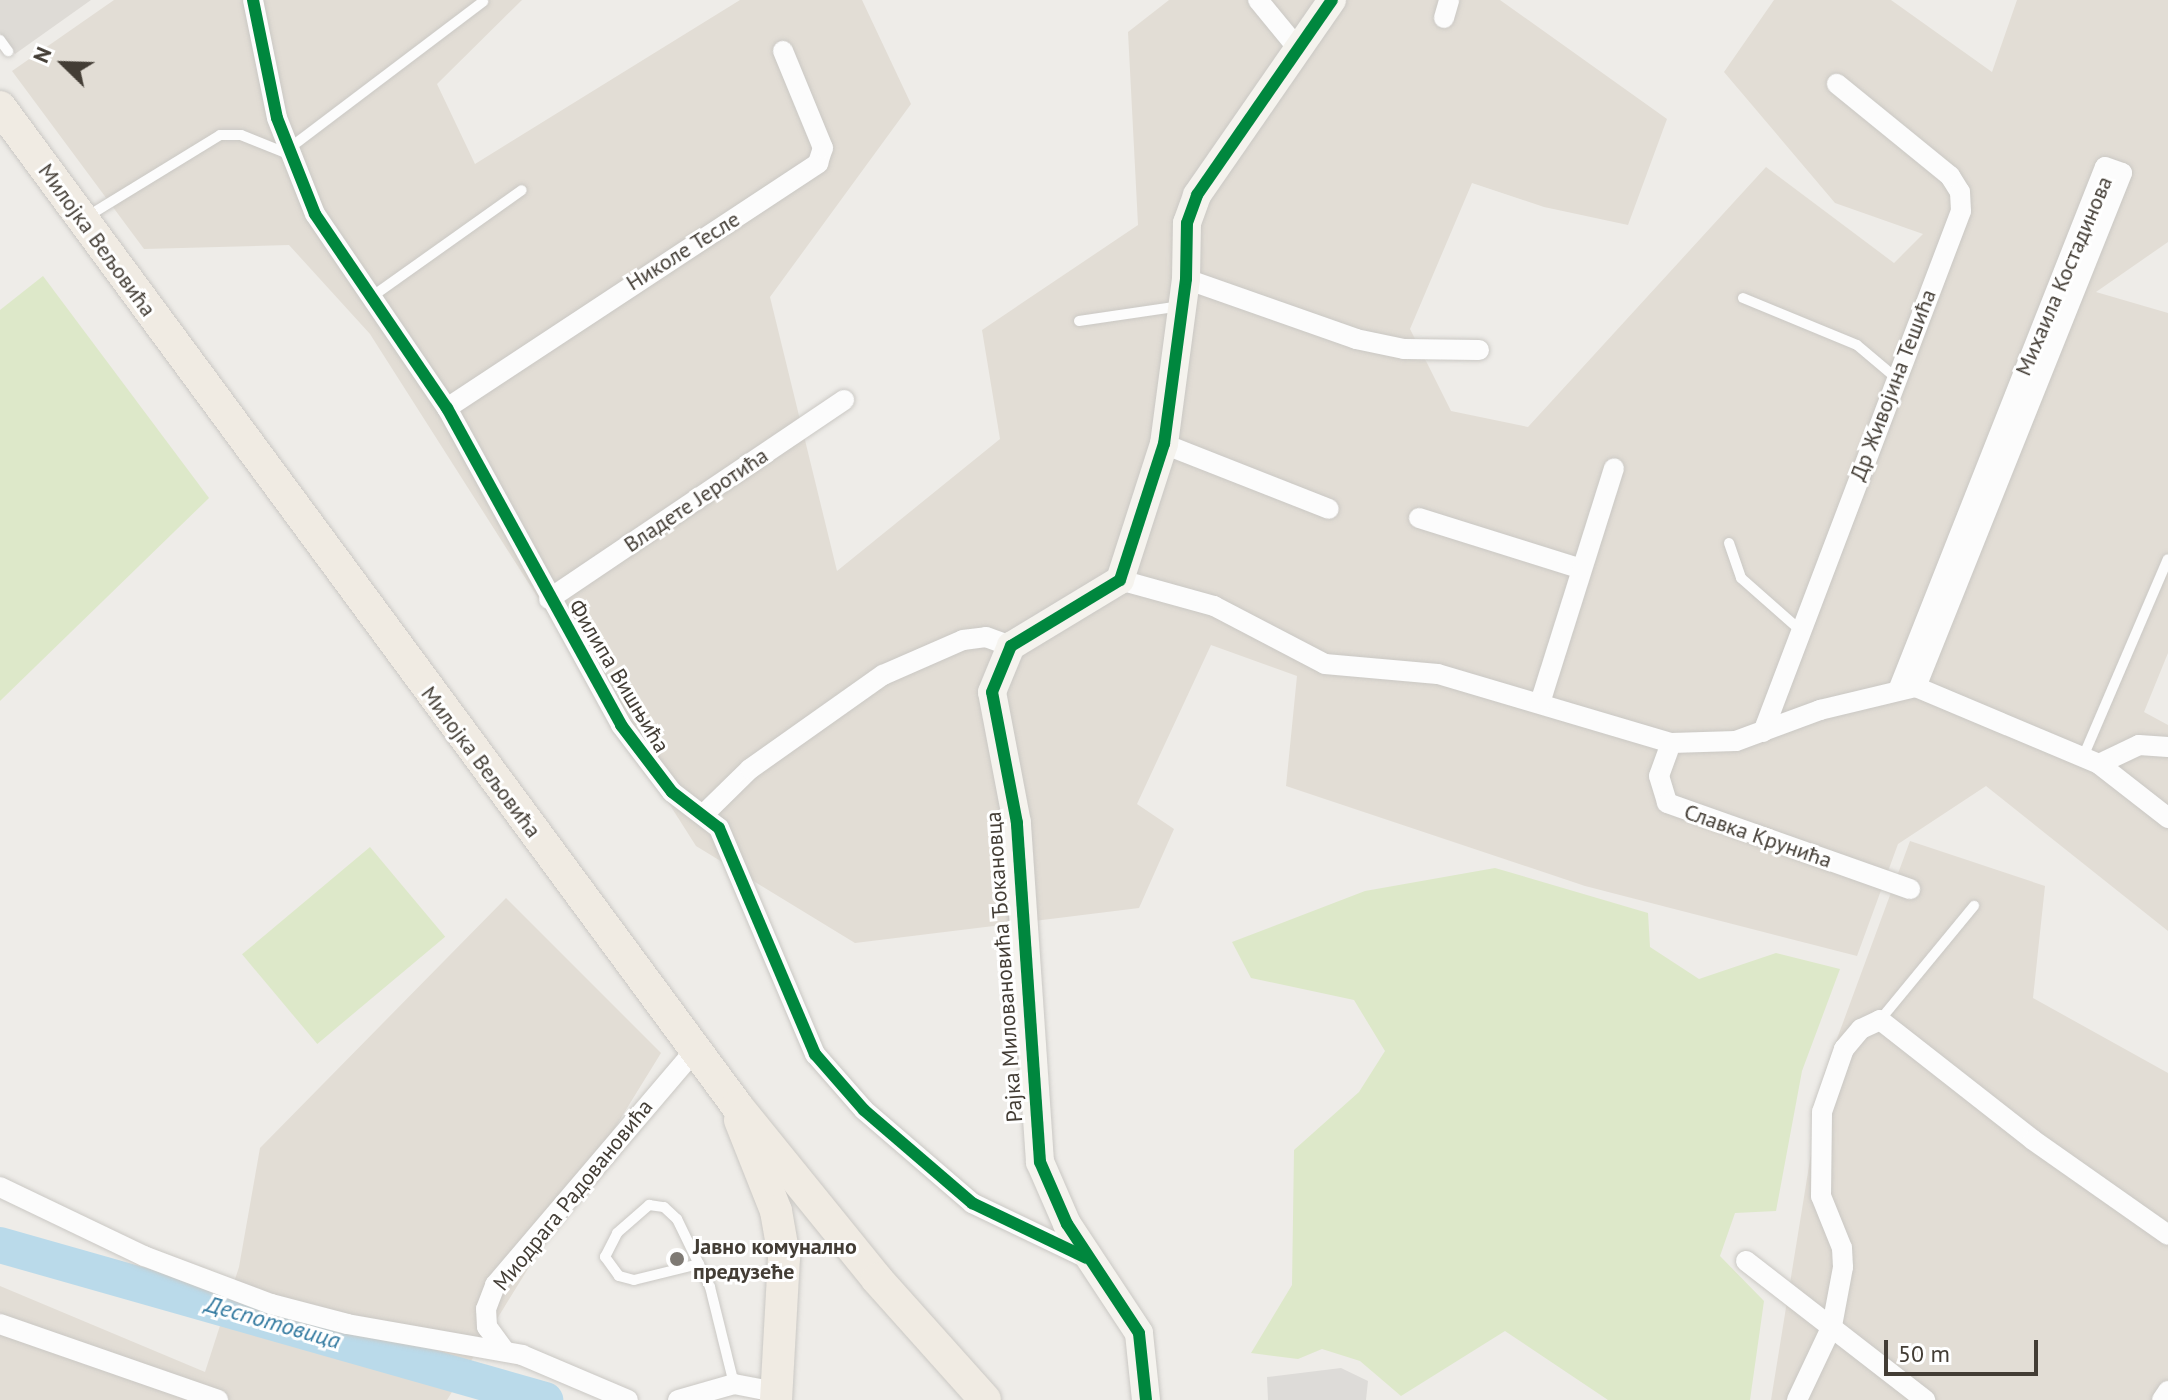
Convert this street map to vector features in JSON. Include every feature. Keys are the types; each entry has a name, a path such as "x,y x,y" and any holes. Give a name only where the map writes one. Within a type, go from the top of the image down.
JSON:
{"main road":[{"name":"Милојка Вељовића","path":"0,107 737,1106 877,1279 985,1400"},
{"path":"737,1106 745,1143 776,1211 783,1245 780,1397"}],"street":[{"name":"Филипа Вишњића","path":"253,0 277,118 315,214 447,408 549,599 651,769 672,792 705,813 719,828 803,1030 827,1070 864,1110 972,1203 1087,1258"},
{"path":"1258,0 1299,50"},
{"path":"705,813 750,769 883,675 963,640 986,637 1011,646 1120,580 1164,444 1184,292 1187,223 1197,195 1212,166 1299,50 1332,0"},
{"name":"Николе Тесле","path":"447,408 818,163 823,148 783,51"},
{"name":"Др Живојина Тешића","path":"1763,732 1895,377 1961,211 1960,192 1950,176 1837,84"},
{"name":"Михаила Костадинова","path":"2105,167 2122,173 1908,687 2105,167"},
{"path":"1184,292 1356,339 1418,350 1479,350"},
{"name":"Владете Јеротића","path":"549,599 844,400"},
{"path":"1164,444 1329,509"},
{"path":"1540,703 1579,568 1614,468"},
{"path":"1419,518 1579,568"},
{"path":"1120,580 1214,606 1325,664 1438,674 1671,743 1706,746 1763,732 1908,687 2091,760 2168,818"},
{"name":"Рајка Миловановића Ђокановца","path":"1011,646 992,692 1017,823 1037,1142 1049,1187 1087,1258 1139,1333 1145,1400"},
{"name":"Славка Крунића","path":"1671,743 1659,776 1667,803 1910,889"},
{"path":"2091,760 2139,745 2168,747"},
{"path":"1797,1400 1832,1326 1842,1248 1821,1196 1822,1112 1844,1049 1861,1029 1880,1020 2033,1140 2168,1235"},
{"name":"Миодрага Радовановића","path":"504,1350 487,1327 486,1309 495,1285 696,1049"},
{"path":"0,1187 144,1256 271,1304 347,1324 504,1350 555,1366 628,1400"},
{"path":"1746,1261 1925,1400"},
{"path":"0,1324 218,1400"},
{"path":"678,1400 734,1384 780,1397"},
{"path":"2162,1400 2168,1391"}],"lane":[{"path":"82,219 220,135 241,135 293,152 483,2"},
{"path":"0,40 8,51"},
{"path":"370,298 522,190"},
{"path":"1079,321 1184,292"},
{"path":"1743,298 1857,345 1895,377"},
{"path":"1729,543 1741,578 1800,630"},
{"path":"2091,760 2168,559"},
{"path":"1880,1020 1974,906"},
{"path":"699,1264 634,1280 619,1276 605,1257 617,1233 649,1205 664,1207 677,1219 699,1264 710,1287 734,1384"}],"shaded area":[{"path":"0,0 91,0 15,54 0,33"},
{"path":"114,0 522,0 437,84 475,164 740,0 862,0 911,104 770,297 837,571 1000,439 982,330 1138,225 1128,32 1169,0 1500,0 1667,119 1628,225 1544,207 1472,183 1410,329 1451,411 1528,427 1766,167 1894,263 1923,234 1835,203 1724,72 1774,0 1891,0 1992,72 2017,0 2168,0 2168,242 2096,292 2168,313 2168,653 2144,712 2168,725 2168,931 1986,786 1898,844 1857,956 1585,886 1286,786 1297,676 1211,645 1137,804 1174,829 1139,908 855,943 696,846 370,334 289,245 144,249 12,71"},
{"path":"1910,841 2045,886 2033,998 2168,1073 2168,1400 1771,1400 1824,1074"},
{"path":"506,898 661,1053 447,1400 0,1400 0,1286 205,1372 239,1267 260,1148"},
{"path":"1341,1368 1368,1381 1366,1400 1268,1400 1267,1377"}],"green space":[{"path":"43,276 209,498 0,701 0,310"},
{"path":"370,847 445,937 317,1044 242,954"},
{"path":"1495,868 1648,913 1650,947 1699,979 1776,953 1840,969 1802,1071 1776,1211 1735,1213 1720,1256 1764,1301 1750,1400 1608,1400 1505,1331 1401,1396 1360,1361 1322,1349 1298,1359 1251,1353 1292,1285 1294,1150 1359,1092 1385,1051 1354,1000 1251,978 1232,942 1365,891"}],"waterway":[{"name":"Деспотовица","path":"0,1245 545,1400"}],"cycle path":[{"path":"253,0 277,118 315,214 447,408 621,725 672,792 719,828 815,1054 864,1110 972,1203 1087,1258"},
{"path":"1146,1400 1139,1333 1067,1224 1040,1162 1017,823 992,692 1011,646 1120,580 1164,444 1186,279 1187,223 1197,195 1332,0"}],"place":[{"name":"Јавно комунално предузеће","path":"677,1259"}]}
